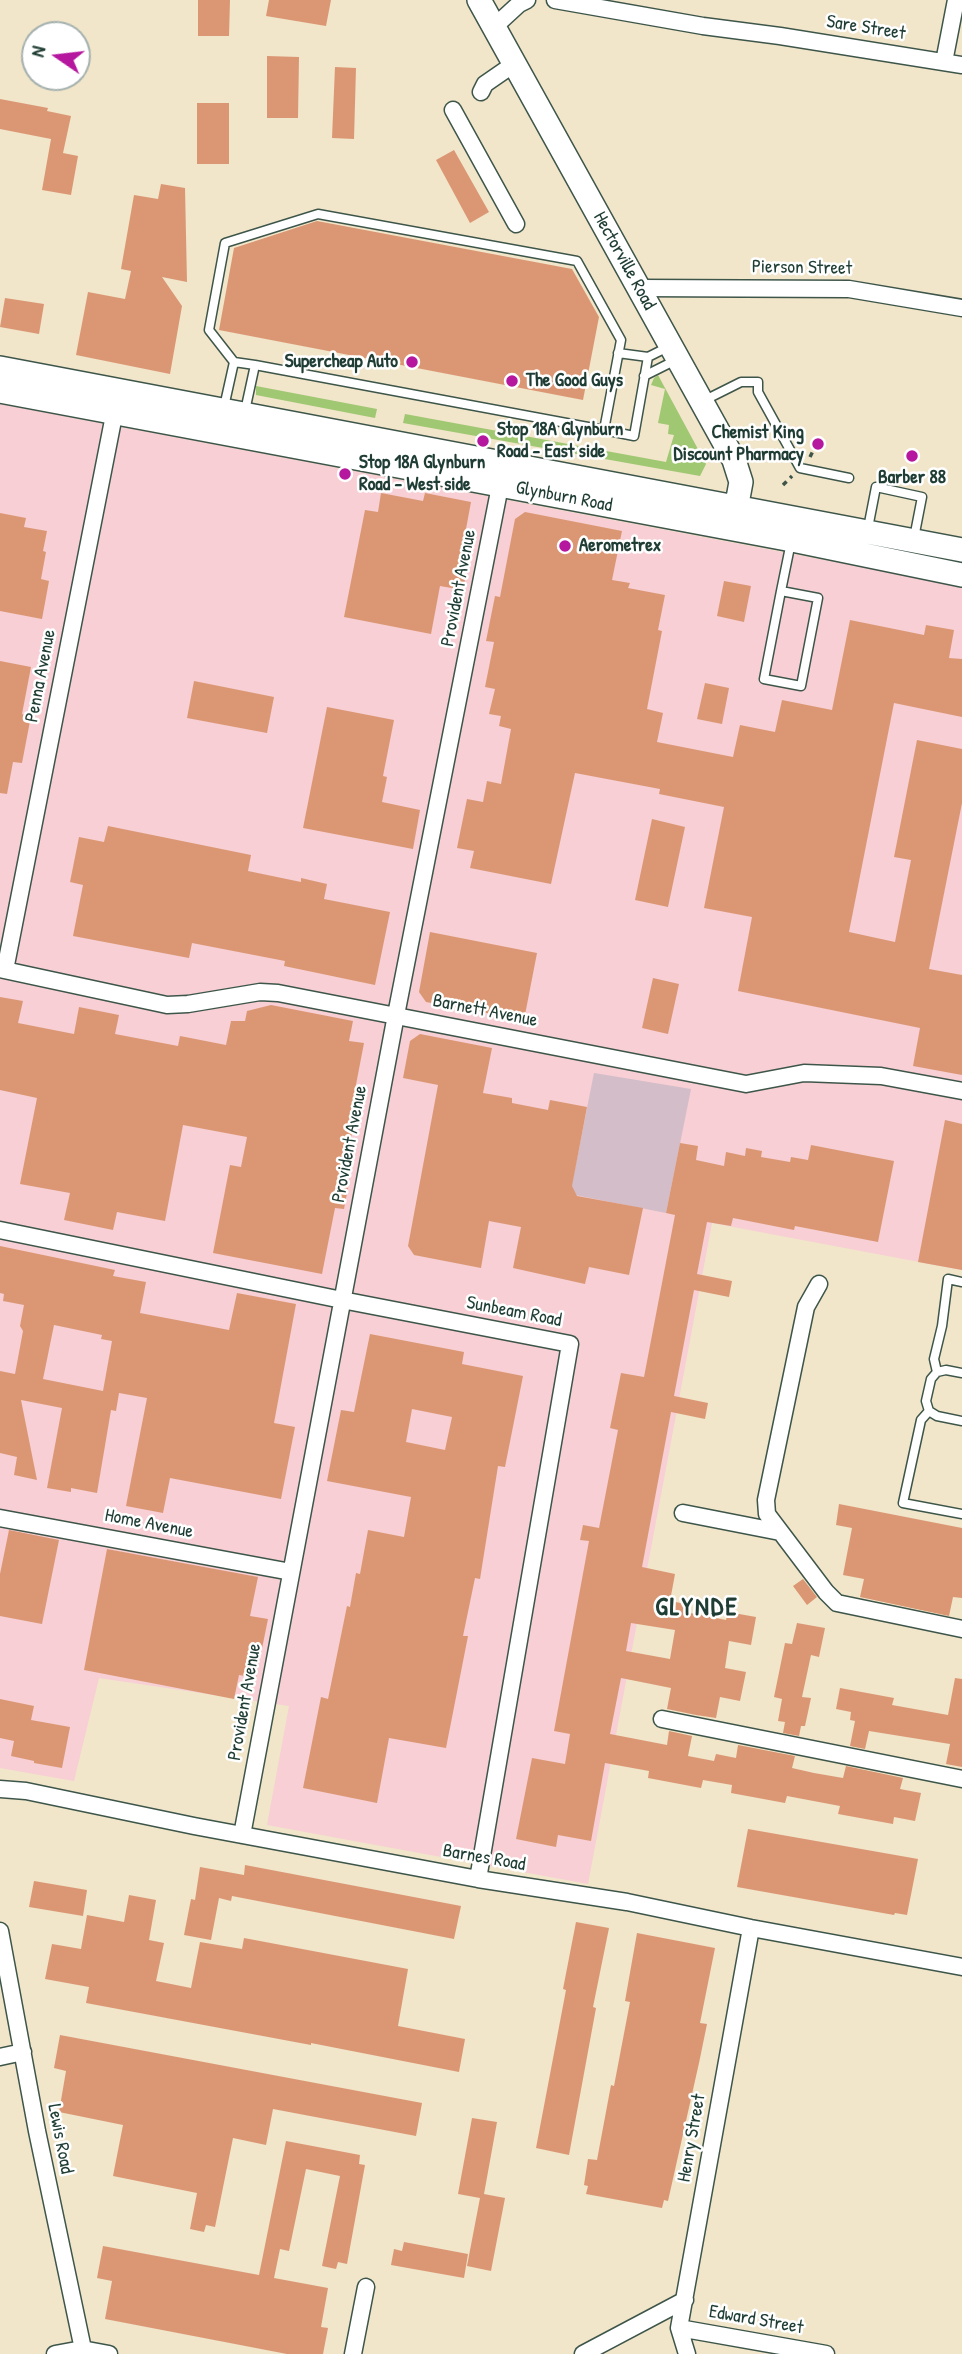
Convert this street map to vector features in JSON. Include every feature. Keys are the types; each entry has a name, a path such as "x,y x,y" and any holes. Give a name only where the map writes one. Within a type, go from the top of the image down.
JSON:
{"main road":[{"name":"Hectorville Road","path":"479,0 734,460 741,482 734,517"},
{"name":"Glynburn Road","path":"0,368 505,462 734,517 792,540 962,575"},
{"name":"Glynburn Road","path":"0,391 500,485 734,517 867,531 962,550"}],"street":[{"name":"Sare Street","path":"555,0 703,26 962,65"},
{"path":"944,62 956,0"},
{"path":"494,27 521,1"},
{"path":"453,110 516,225"},
{"name":"Pierson Street","path":"639,288 849,289 962,308"},
{"name":"Penna Avenue","path":"3,969 119,391"},
{"name":"Provident Avenue","path":"242,1835 396,1015 505,462"},
{"name":"Barnett Avenue","path":"3,969 167,1005 220,1000 260,992 278,993 746,1084 804,1073 881,1076 962,1091"},
{"name":"Sunbeam Road","path":"0,1230 570,1344 478,1879"},
{"path":"819,1284 806,1307 766,1500 767,1514 837,1603 962,1629"},
{"path":"683,1513 780,1532"},
{"name":"Home Avenue","path":"0,1518 290,1572"},
{"path":"662,1719 962,1779"},
{"name":"Barnes Road","path":"0,1789 26,1791 478,1879 627,1902 962,1967"},
{"name":"Henry Street","path":"687,2354 679,2328 751,1928"},
{"name":"Lewis Road","path":"0,1931 37,2131 83,2351"},
{"path":"0,2057 23,2052"},
{"path":"353,2354 366,2287"},
{"name":"Edward Street","path":"583,2354 685,2300"},
{"name":"Edward Street","path":"679,2328 826,2354"},
{"path":"55,2354 83,2351 109,2354"}],"lane":[{"path":"234,412 234,362 209,330 225,243 318,214 577,261 621,340 604,430"},
{"path":"618,353 648,357 675,352"},
{"path":"644,376 675,352"},
{"path":"234,362 634,436 648,357"},
{"path":"234,412 255,366"},
{"path":"702,401 741,382 758,382 758,392 800,468 849,478"},
{"path":"867,531 876,487 922,497 914,540"},
{"path":"781,591 818,598 801,686 764,679 781,591 792,540"},
{"path":"937,1372 934,1359 942,1326 948,1279 962,1282"},
{"path":"962,1373 946,1370 937,1372 931,1379 926,1401 929,1411 937,1416 962,1422"},
{"path":"929,1411 921,1420 903,1503 962,1514"}],"path":[{"path":"809,459 815,447"},
{"path":"783,485 796,472"}],"shaded area":[{"path":"0,404 962,586 962,1270 712,1223 588,1884 267,1825 289,1706 99,1678 74,1781 0,1768"},
{"path":"594,1073 691,1089 666,1213 570,1194"}],"green space":[{"path":"658,375 706,464 700,476 403,423 405,414 666,462 674,435 668,434 669,425 658,423 665,389 651,385"},
{"path":"256,386 377,409 375,418 256,395"}],"building":[{"path":"198,0 230,0 229,36 198,36"},
{"path":"269,0 331,0 326,26 266,16"},
{"path":"267,56 299,57 298,118 267,118"},
{"path":"335,67 356,68 354,139 332,138"},
{"path":"0,99 48,108 47,111 71,116 63,153 78,156 71,195 42,190 51,139 0,129"},
{"path":"197,103 229,103 229,164 197,164"},
{"path":"454,150 489,212 470,223 436,160"},
{"path":"161,184 185,188 187,282 162,277 182,306 170,374 76,355 88,292 125,299 131,271 121,269 134,195 158,199"},
{"path":"317,221 572,269 599,317 583,400 219,330 234,248"},
{"path":"5,298 44,304 39,334 0,327"},
{"path":"381,493 423,501 425,493 471,502 458,572 466,573 463,590 440,586 431,634 344,617 365,510 378,512"},
{"path":"525,512 622,531 612,580 630,583 628,588 665,595 658,630 662,631 647,709 663,713 657,742 733,757 740,725 775,732 782,700 832,710 850,620 924,635 926,625 954,630 949,658 962,659 962,717 894,703 849,932 895,942 911,860 894,857 917,740 962,749 962,803 929,969 962,975 962,1075 913,1066 920,1028 738,991 752,917 704,908 724,807 659,794 660,789 575,773 551,884 470,868 474,851 457,848 467,799 483,802 487,781 501,784 511,729 499,726 501,716 489,714 495,689 485,687 494,642 486,641 495,596 500,597 515,519"},
{"path":"0,513 26,518 24,527 47,531 41,579 49,581 42,619 0,611"},
{"path":"724,581 751,586 744,622 717,616"},
{"path":"0,661 31,667 22,714 31,716 22,763 13,762 7,794 0,793"},
{"path":"194,681 274,697 267,733 187,718"},
{"path":"705,683 729,688 722,724 697,719"},
{"path":"327,707 394,720 383,776 387,777 382,802 420,810 413,849 303,828"},
{"path":"652,819 685,827 668,907 635,900"},
{"path":"108,826 251,855 248,871 301,882 301,878 327,884 324,899 390,912 375,985 284,966 285,961 192,943 189,958 73,936 83,885 70,882 79,837 104,842"},
{"path":"430,932 537,953 524,1020 426,1002 419,992"},
{"path":"653,978 679,984 668,1034 642,1028"},
{"path":"0,997 23,1001 18,1023 74,1034 79,1007 119,1015 115,1034 178,1046 180,1036 226,1045 231,1021 245,1021 247,1011 271,1005 353,1021 349,1041 364,1043 349,1121 354,1122 342,1187 348,1188 344,1209 335,1208 322,1274 213,1253 230,1165 241,1167 247,1137 183,1125 165,1221 117,1212 113,1230 64,1220 70,1193 20,1184 37,1098 0,1090"},
{"path":"420,1034 492,1048 483,1093 512,1098 512,1103 548,1110 550,1100 587,1107 572,1186 577,1196 643,1208 629,1275 589,1267 585,1284 513,1268 521,1227 489,1221 481,1268 414,1255 408,1246 438,1085 403,1078 410,1041"},
{"path":"945,1120 962,1124 962,1270 918,1262"},
{"path":"680,1143 698,1146 696,1160 724,1166 726,1152 745,1156 746,1148 762,1151 761,1157 790,1162 791,1157 808,1160 811,1145 894,1161 878,1242 795,1226 794,1230 733,1218 731,1226 707,1222 697,1274 732,1281 729,1297 694,1290 674,1396 708,1403 705,1419 671,1412 642,1567 675,1574 670,1601 686,1604 685,1612 726,1620 728,1612 756,1617 751,1645 729,1641 725,1668 746,1672 740,1701 720,1697 716,1718 667,1709 671,1688 621,1678 610,1734 667,1745 669,1731 692,1736 688,1756 714,1761 716,1754 736,1758 738,1745 795,1756 792,1768 814,1773 843,1778 846,1766 903,1778 900,1789 921,1793 915,1821 894,1817 893,1824 838,1814 840,1806 787,1796 785,1803 731,1793 732,1785 703,1780 701,1788 648,1778 649,1771 605,1763 591,1841 558,1835 556,1847 516,1839 532,1758 565,1764 570,1734 554,1731 589,1541 580,1540 583,1525 599,1528 618,1430 610,1428 621,1373 644,1377 675,1215 666,1213","holes":["631,1623 675,1630 670,1659 626,1651"]},
{"path":"0,1246 115,1270 113,1276 146,1282 140,1313 229,1330 237,1293 296,1304 274,1423 295,1427 281,1499 170,1478 163,1513 126,1506 147,1398 119,1393 116,1411 111,1410 97,1493 71,1488 71,1492 47,1488 62,1408 21,1400 37,1480 14,1475 17,1457 0,1453 0,1371 15,1374 23,1331 20,1326 24,1305 3,1301 4,1294 0,1293","holes":["54,1325 102,1335 101,1339 112,1341 103,1391 43,1379"]},
{"path":"370,1334 464,1352 462,1364 523,1376 505,1467 498,1466 480,1579 475,1578 463,1636 468,1636 446,1748 389,1738 377,1803 303,1788 321,1697 328,1699 347,1606 350,1607 356,1573 360,1574 368,1530 404,1537 411,1497 327,1481 341,1410 354,1412","holes":["412,1409 452,1417 445,1450 406,1442"]},
{"path":"839,1504 962,1528 962,1598 953,1597 949,1616 860,1597 864,1579 843,1575 852,1528 836,1525"},
{"path":"9,1530 59,1540 42,1624 0,1616 0,1574"},
{"path":"107,1549 258,1577 250,1616 268,1619 256,1678 239,1675 234,1699 84,1670"},
{"path":"803,1579 817,1597 807,1605 793,1586"},
{"path":"797,1623 825,1628 819,1657 811,1655 802,1697 811,1698 805,1726 801,1726 799,1736 783,1733 785,1722 778,1721 782,1699 774,1697 785,1643 792,1644"},
{"path":"955,1678 962,1679 962,1767 946,1764 950,1744 869,1731 865,1749 850,1746 855,1721 850,1720 851,1712 836,1709 840,1688 894,1698 892,1705 948,1715"},
{"path":"0,1699 34,1706 31,1720 70,1727 62,1768 11,1756 14,1741 0,1738"},
{"path":"748,1829 918,1859 907,1915 894,1915 737,1887"},
{"path":"245,1865 461,1906 454,1939 232,1896 231,1901 219,1898 211,1940 184,1935 191,1899 195,1900 200,1867 244,1875"},
{"path":"34,1881 87,1890 83,1916 29,1907"},
{"path":"129,1895 156,1900 149,1940 164,1943 156,1981 191,1988 200,1942 242,1949 244,1938 408,1969 398,2026 465,2039 459,2072 86,2003 89,1987 45,1979 52,1944 81,1949 87,1915 124,1922"},
{"path":"576,1922 609,1928 569,2155 536,2148"},
{"path":"637,1933 715,1948 700,2023 707,2024 668,2201 664,2200 662,2208 586,2194 588,2186 584,2185 588,2159 597,2160 611,2085 614,2086 630,2002 625,2001"},
{"path":"60,2035 422,2103 416,2136 273,2109 266,2145 233,2138 215,2227 206,2225 204,2232 190,2229 197,2193 113,2176 123,2125 59,2112 66,2071 54,2068"},
{"path":"472,2118 497,2122 484,2194 505,2198 491,2271 467,2266 480,2198 458,2194"},
{"path":"286,2141 360,2155 359,2164 365,2165 347,2264 338,2262 336,2269 322,2266 340,2176 306,2169 289,2251 280,2249 274,2278 328,2288 321,2327 328,2328 323,2354 287,2354 105,2319 112,2281 97,2278 103,2246 259,2275"},
{"path":"404,2242 468,2254 464,2278 391,2265 394,2249 402,2251"}],"place":[{"name":"Supercheap Auto","path":"412,362"},
{"name":"The Good Guys","path":"512,381"},
{"name":"Stop 18A Glynburn Road - East side","path":"483,441"},
{"name":"Chemist King Discount Pharmacy","path":"818,444"},
{"name":"Barber 88","path":"912,456"},
{"name":"Stop 18A Glynburn Road - West side","path":"345,474"},
{"name":"Aerometrex","path":"565,546"}],"district":[{"name":"GLYNDE","path":"697,1608"}]}
